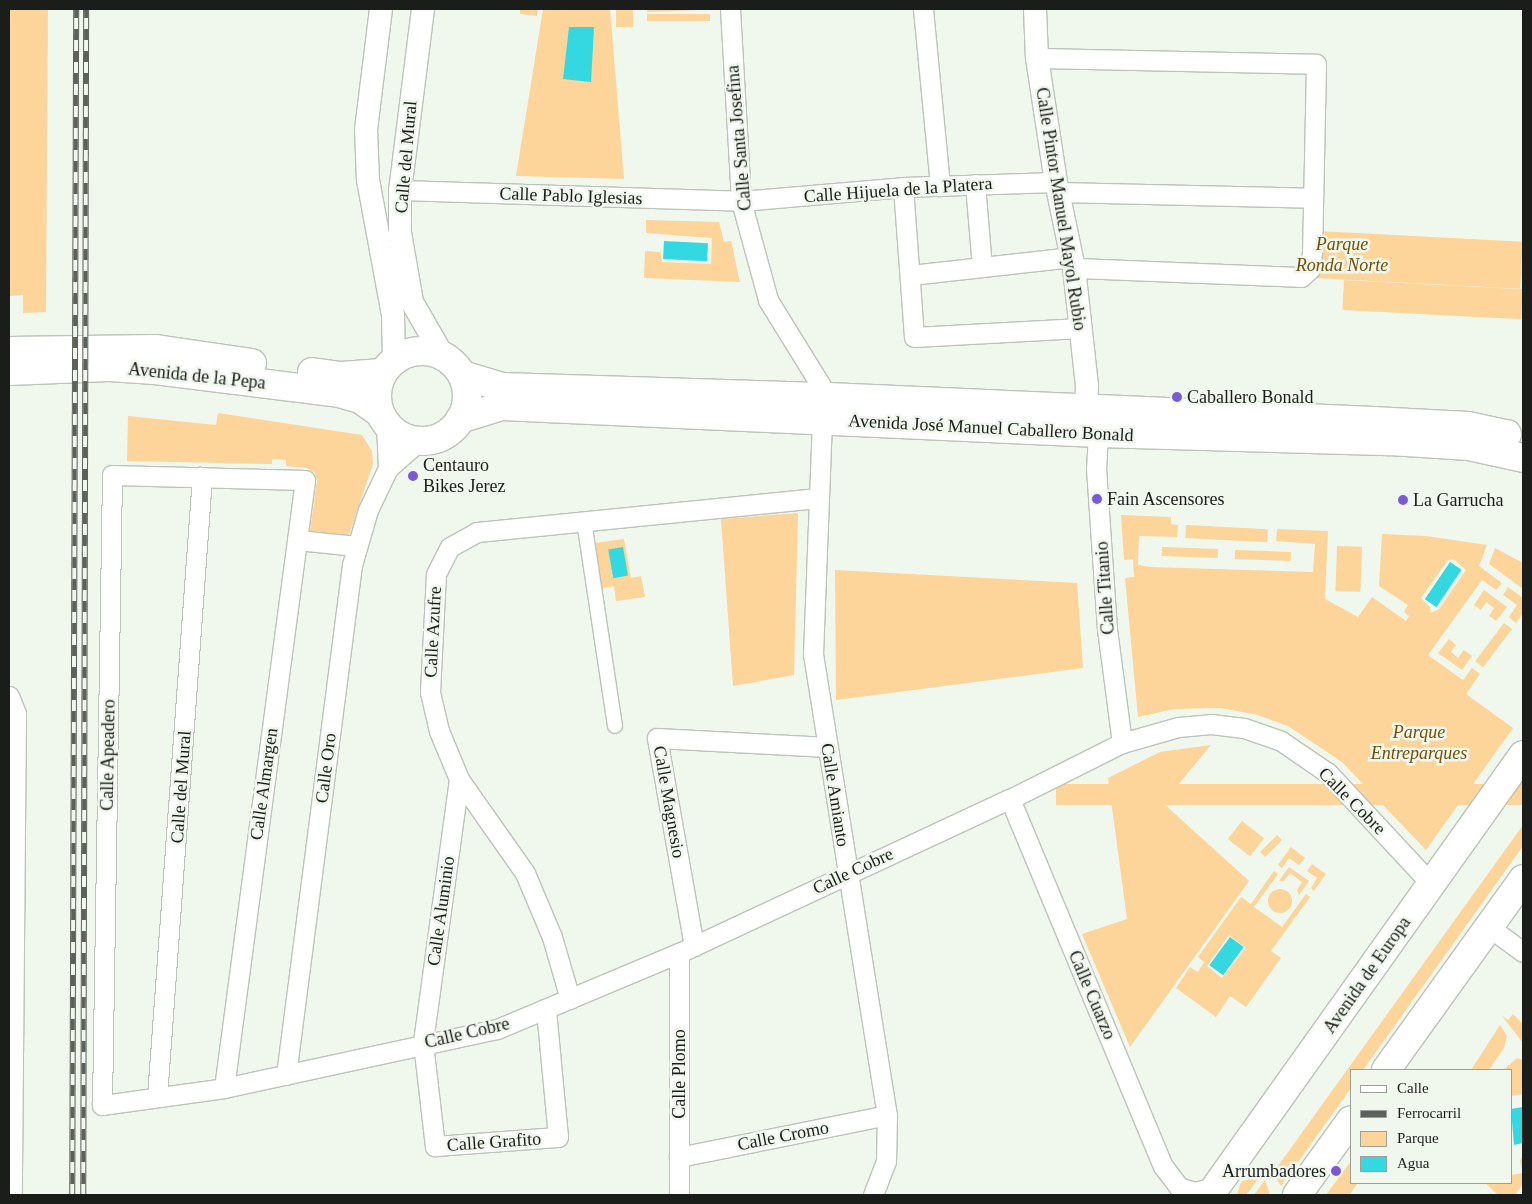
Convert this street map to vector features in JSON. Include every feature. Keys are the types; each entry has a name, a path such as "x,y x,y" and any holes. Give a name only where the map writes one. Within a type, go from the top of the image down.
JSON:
{"main road":[{"name":"Avenida de la Pepa","path":"9,351 156,349 341,376 388,366"},
{"path":"418,350 443,356 462,375 466,398 460,419 442,436 418,441 395,433 383,418 376,400 388,366 418,350"},
{"name":"Avenida de la Pepa","path":"9,371 109,367 155,370 339,393 360,399 383,418"},
{"name":"Avenida José Manuel Caballero Bonald","path":"462,375 502,387 825,409 1092,421 1469,446 1523,458"},
{"name":"Avenida José Manuel Caballero Bonald","path":"460,419 502,406 825,409"},
{"name":"Avenida José Manuel Caballero Bonald","path":"1092,421 1468,426 1523,439"},
{"name":"Avenida de Europa","path":"1213,1191 1523,755"},
{"path":"1387,1069 1523,879"},
{"path":"1297,1195 1350,1121"}],"street":[{"name":"Calle del Mural","path":"381,9 366,129 368,180 393,315 388,366"},
{"name":"Calle del Mural","path":"423,9 400,190 400,232 412,302 443,356"},
{"name":"Calle Santa Josefina","path":"730,9 741,201 768,300 825,409"},
{"path":"923,9 940,186"},
{"name":"Calle Pintor Manuel Mayol Rubio","path":"1035,9 1037,58 1057,187 1073,263 1092,421"},
{"path":"911,275 982,267 1073,263 1301,277 1310,269 1316,64 1037,58"},
{"name":"Calle Hijuela de la Platera","path":"741,201 903,187 975,184 1313,198"},
{"path":"975,184 982,267"},
{"path":"903,187 911,275 914,338 1081,328"},
{"name":"Calle Pablo Iglesias","path":"400,190 741,201"},
{"name":"Calle Amianto","path":"825,409 818,498 813,654 887,1115 886,1161 873,1195"},
{"name":"Calle Oro","path":"383,418 388,468"},
{"name":"Calle Titanio","path":"1092,421 1107,629 1122,743"},
{"name":"Calle Oro","path":"286,1075 352,565 368,510 388,468 418,441"},
{"name":"Calle Apeadero","path":"224,1088 102,1105 112,475 305,480"},
{"name":"Calle del Mural","path":"157,1098 202,477"},
{"name":"Calle Almargen","path":"224,1088 305,480"},
{"name":"Calle Azufre","path":"570,999 552,937 525,873 460,778 439,732 430,692 436,574 450,547 477,532 818,498"},
{"path":"584,521 616,726"},
{"path":"297,540 358,546"},
{"path":"9,696 16,713 10,1130 12,1195"},
{"name":"Calle Cobre","path":"224,1088 423,1043 497,1029 687,949 1010,799 1122,743 1178,727 1211,724 1244,728 1281,742 1328,773 1431,884"},
{"name":"Calle Magnesio","path":"687,949 657,738 828,747"},
{"name":"Calle Aluminio","path":"423,1043 460,778"},
{"name":"Calle Cuarzo","path":"1010,799 1163,1166 1182,1191 1213,1191"},
{"path":"1489,927 1523,952"},
{"name":"Calle Plomo","path":"679,1195 687,949"},
{"name":"Calle Grafito","path":"423,1043 435,1146 558,1137 546,1009"},
{"name":"Calle Cromo","path":"679,1157 887,1115"}],"green space":[{"path":"9,9 48,9 46,312 23,313 23,295 9,296"},
{"path":"538,9 537,16 520,14 520,10"},
{"path":"543,9 610,9 624,179 516,176"},
{"path":"616,9 633,9 633,27 616,27"},
{"path":"647,9 700,9 700,10 647,12"},
{"path":"647,14 710,14 710,21 647,21"},
{"path":"646,220 719,222 724,242 731,241 740,282 644,278 645,251 660,252 660,248 662,262 711,264 712,238 646,233"},
{"name":"Parque Ronda Norte","path":"1318,231 1523,242 1520,289 1316,278"},
{"path":"1344,280 1523,289 1521,319 1342,310"},
{"path":"218,413 362,435 372,451 373,464 349,535 310,531 317,481 315,473 307,468 286,466 286,460 272,459 272,464 127,461 128,416 216,425"},
{"path":"798,513 794,675 733,686 721,519"},
{"name":"Parque Entreparques","path":"1121,515 1171,517 1171,524 1178,525 1177,537 1139,536 1138,565 1150,567 1313,572 1315,544 1276,541 1277,529 1328,531 1325,599 1358,617 1372,597 1406,621 1409,616 1404,612 1408,605 1379,586 1382,534 1426,536 1487,545 1479,566 1502,583 1496,590 1482,580 1428,655 1463,680 1472,668 1480,674 1466,694 1513,728 1426,850 1342,762 1288,726 1258,715 1221,708 1174,709 1138,717 1125,578 1134,577 1133,559 1124,560","holes":["1453,559 1466,570 1439,609 1431,613 1430,607 1421,598 1448,560"]},
{"path":"1186,525 1268,529 1267,542 1185,538"},
{"path":"624,539 631,578 641,576 645,597 616,601 614,586 602,588 595,543"},
{"path":"1337,546 1362,547 1360,592 1335,591"},
{"path":"1162,547 1218,549 1218,558 1162,556"},
{"path":"1495,548 1523,563 1523,589 1489,564"},
{"path":"1235,550 1291,552 1291,561 1235,559"},
{"path":"835,570 1077,583 1083,668 836,700"},
{"path":"1508,587 1523,598 1523,613 1516,623 1509,617 1517,605 1503,595"},
{"path":"1484,590 1507,607 1496,621 1489,616 1494,608 1486,602 1481,610 1474,605"},
{"path":"1504,623 1512,629 1483,667 1475,661"},
{"path":"1449,639 1456,645 1451,652 1458,658 1464,650 1472,656 1462,670 1438,653"},
{"path":"1211,745 1163,803 1249,881 1130,1047 1082,934 1127,919 1108,778 1160,752"},
{"path":"1056,784 1523,784 1523,805 1056,805"},
{"path":"1242,821 1264,838 1250,856 1228,839"},
{"path":"1523,825 1523,846 1364,1069 1350,1069 1350,1089 1281,1186 1273,1173"},
{"path":"1277,835 1282,840 1265,857 1260,852"},
{"path":"1291,847 1305,858 1299,865 1289,858 1282,868 1278,865"},
{"path":"1312,864 1326,874 1314,891 1311,888 1317,878 1307,871"},
{"path":"1289,867 1309,881 1299,895 1297,890 1302,882 1290,873 1284,881 1279,881"},
{"path":"1274,871 1278,874 1254,907 1282,927 1306,894 1310,897 1271,951 1281,958 1246,1007 1230,996 1216,1017 1176,988 1190,967 1198,972 1204,962 1198,957 1241,897 1251,904","holes":["1229,935 1246,948 1222,978 1207,966"]},
{"path":"1275,889 1285,889 1292,896 1292,906 1285,913 1275,913 1268,906 1268,896"},
{"path":"1513,1014 1523,1024 1523,1043 1502,1016 1508,1020"},
{"path":"1500,1025 1507,1036 1504,1048 1490,1069 1472,1069"},
{"path":"1517,1058 1523,1060 1523,1094 1512,1096 1512,1069 1504,1069"},
{"path":"1523,1155 1523,1173 1520,1161"},
{"path":"1350,1162 1350,1184 1357,1184 1349,1195 1326,1195"},
{"path":"1523,1173 1523,1184 1515,1195 1498,1195 1486,1184 1512,1184 1512,1175"},
{"path":"1253,1177 1259,1178 1246,1195 1237,1195 1241,1182"},
{"path":"1265,1180 1270,1195 1254,1195"}],"water":[{"path":"569,27 594,27 591,82 563,79"},
{"path":"664,241 708,243 707,261 663,259"},
{"path":"623,547 628,576 613,578 608,550"},
{"path":"1450,562 1462,570 1436,607 1425,599"},
{"path":"1230,937 1244,947 1223,975 1209,965"},
{"path":"1523,1107 1523,1143 1514,1145 1512,1121 1512,1109"}],"railway":[{"path":"72,1195 76,9"},
{"path":"83,1195 86,9"}],"place":[{"name":"Caballero Bonald","path":"1177,397"},
{"name":"Centauro Bikes Jerez","path":"413,476"},
{"name":"Fain Ascensores","path":"1097,499"},
{"name":"La Garrucha","path":"1403,500"},
{"name":"Arrumbadores","path":"1336,1171"}]}
